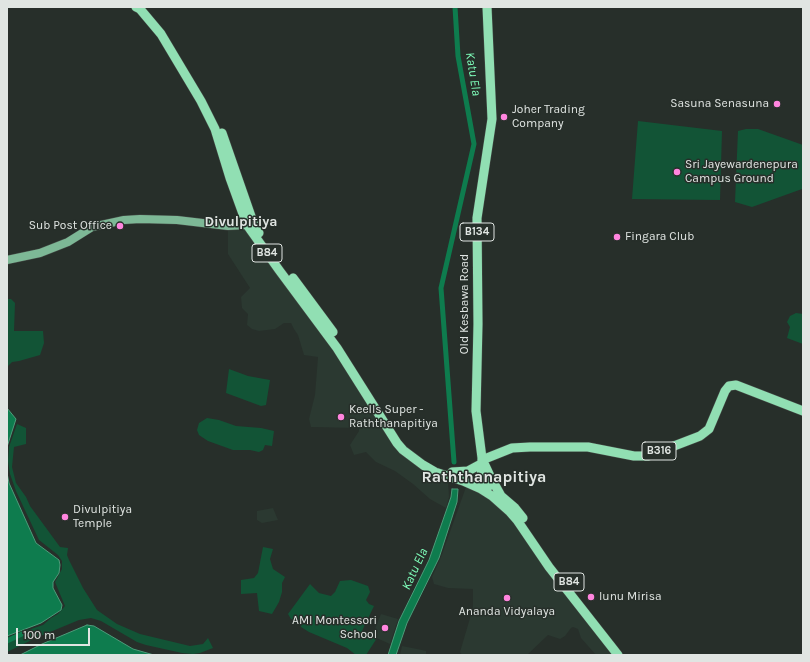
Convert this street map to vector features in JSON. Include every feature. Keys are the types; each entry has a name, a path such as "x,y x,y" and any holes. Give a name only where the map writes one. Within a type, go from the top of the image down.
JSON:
{"main road":[{"name":"B84","path":"136,7 140,9 161,34 203,100"},
{"name":"B84","path":"146,7 166,31 203,100 215,129 230,178 250,223 271,259 337,348 382,421 403,450 435,472 484,488 510,512 538,552 568,585 625,655"},
{"name":"Old Kesbawa Road","path":"484,488 476,412 478,324 477,218 492,124 487,7"},
{"name":"B84","path":"250,223 316,307 342,345 401,439 426,461 440,469 452,472 501,496 518,512 618,655"},
{"name":"B316","path":"481,461 512,448 536,447 588,446 634,456 648,456 700,436 709,429 725,391 729,386 736,385 803,411"},
{"name":"Old Kesbawa Road","path":"481,461 501,496"},
{"path":"452,472 468,470 481,461"},
{"path":"484,488 490,476"}],"street":[{"path":"7,260 40,252 68,242 92,227 124,220 177,220 228,226 250,223"}],"shaded area":[{"name":"Sri Jayewardenepura Campus Ground","path":"638,121 722,131 720,200 632,199"},
{"name":"Sri Jayewardenepura Campus Ground","path":"758,129 803,145 802,189 752,207 735,202 738,131"},
{"path":"246,225 311,315 392,441 448,481 449,497 446,508 430,499 395,471 376,462 366,452 354,455 350,445 359,431 359,428 311,427 309,419 315,395 318,357 304,355 298,335 291,323 284,323 275,329 259,331 252,329 247,325 248,314 242,308 241,297 250,288 228,254 228,226"},
{"path":"7,299 11,299 15,303 14,331 43,331 44,343 40,355 12,362 7,367"},
{"path":"796,313 803,314 803,344 787,338 790,327 787,322 790,316"},
{"path":"229,369 248,376 270,380 266,405 261,406 226,393"},
{"path":"7,408 16,419 7,447"},
{"path":"207,418 219,420 236,426 261,428 274,431 272,446 265,445 263,450 259,452 250,450 233,450 208,441 199,435 197,430 199,423"},
{"path":"17,424 26,428 26,444 14,447 12,467 16,483 26,497 30,506 60,547 68,548 67,555 69,560 83,588 97,610 117,624 140,634 190,646 203,644 208,638 213,648 193,654 146,645 137,642 101,621 91,618 79,620 7,652 7,637 43,625 58,614 65,606 55,582 62,569 62,561 58,555 39,540 16,491 10,474 8,461 9,447"},
{"path":"7,473 9,483 36,543 59,560 59,573 53,582 53,588 62,605 61,610 41,623 7,636"},
{"path":"466,487 481,493 498,506 513,522 613,655 596,655 581,638 578,629 573,627 560,639 548,635 527,655 462,655 460,652 473,608 473,589 448,588 434,584 432,577 441,557"},
{"path":"452,489 458,489 457,502 439,558 407,623 396,655 388,655 399,621 429,560 451,497"},
{"path":"273,508 278,520 262,523 257,520 257,511"},
{"path":"263,547 273,549 270,559 273,569 285,577 282,583 282,592 279,602 272,614 259,611 257,593 241,594 241,580 254,578 258,573"},
{"path":"351,580 368,586 370,592 366,600 369,604 374,606 362,631 377,638 366,655 356,655 347,648 309,632 301,627 300,623 291,619 288,614 310,584 319,593 331,596 335,592 340,581"},
{"name":"AMI Montessori School","path":"381,614 398,619 390,644 372,636"},
{"path":"87,625 94,626 133,649 154,655 20,655 42,644"},
{"path":"402,646 426,651 426,655 400,655"}],"waterway":[{"name":"Katu Ela","path":"454,462 441,288 474,144 458,56 455,7"},
{"path":"7,641 24,633"}],"place":[{"name":"Sasuna Senasuna","path":"777,104"},
{"name":"Joher Trading Company","path":"504,117"},
{"name":"Sri Jayewardenepura Campus Ground","path":"677,172"},
{"name":"Sub Post Office","path":"120,226"},
{"name":"Fingara Club","path":"617,237"},
{"name":"Keells Super - Raththanapitiya","path":"341,417"},
{"name":"Divulpitiya Temple","path":"65,517"},
{"name":"lunu Mirisa","path":"591,597"},
{"name":"Ananda Vidyalaya","path":"507,598"},
{"name":"AMI Montessori School","path":"385,628"}],"district":[{"name":"Divulpitiya","path":"241,222"},
{"name":"Raththanapitiya","path":"484,477"}]}
